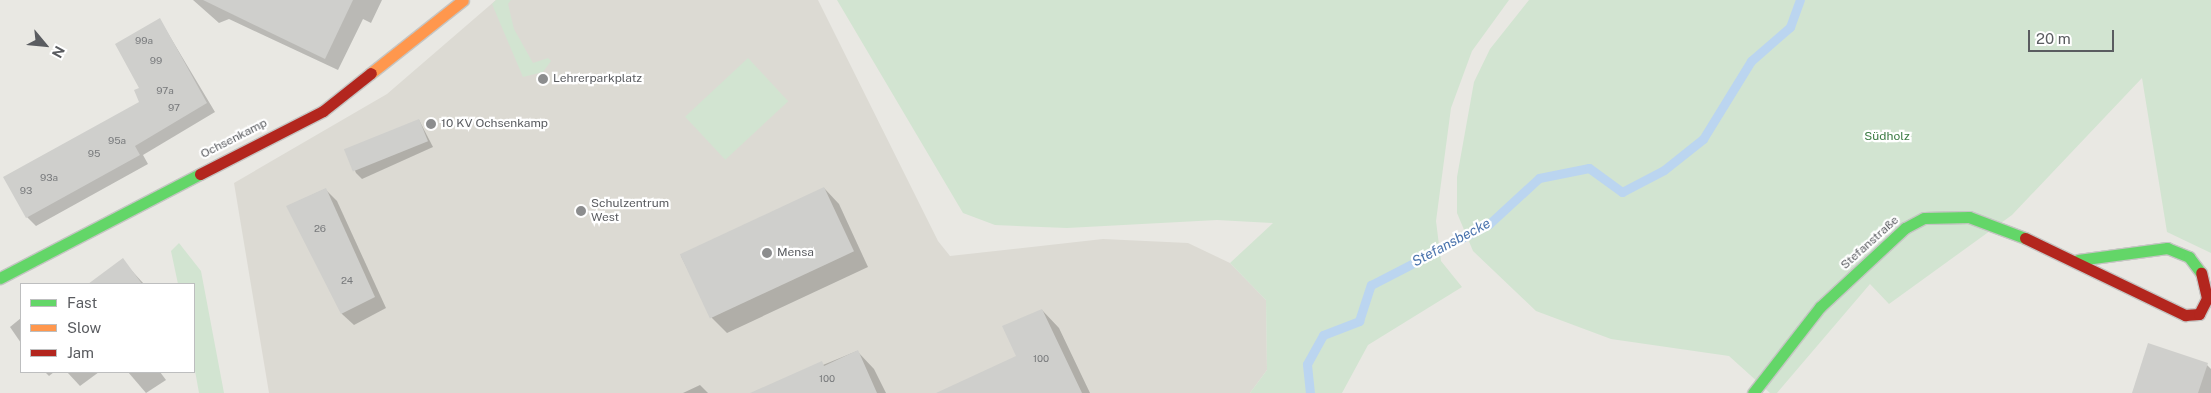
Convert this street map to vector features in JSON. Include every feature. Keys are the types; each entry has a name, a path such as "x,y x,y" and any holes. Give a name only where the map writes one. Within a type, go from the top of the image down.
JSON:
{"street":[{"name":"Ochsenkamp","path":"0,278 323,110 463,0"},
{"name":"Stefanstraße","path":"1753,393 1820,307 1905,228 1924,218 1969,217 2078,260 2185,315 2199,314 2207,298 2202,274 2189,257 2168,248 2078,260"}],"shaded area":[{"name":"Schulzentrum West","path":"496,0 818,0 938,241 950,256 1103,239 1188,243 1230,263 1266,300 1267,370 1250,393 269,393 234,183 387,94"}],"green space":[{"path":"496,0 511,0 508,4 514,29 533,63 548,58 551,61 543,72 523,77 492,4"},
{"path":"837,0 1509,0 1472,51 1451,108 1436,221 1441,261 1462,287 1368,345 1342,393 1250,393 1267,370 1266,300 1230,263 1273,223 1217,220 1067,228 995,225 963,213"},
{"name":"Südholz","path":"1529,0 2211,0 2211,253 2167,232 2142,78 2012,215 1889,304 1870,284 1777,393 1770,393 1729,356 1611,339 1536,311 1473,251 1457,213 1457,177 1474,82 1490,49"},
{"path":"748,58 788,101 725,160 685,117"},
{"path":"179,243 201,271 224,393 199,393 195,371 195,283 178,283 171,251"}],"building":[{"path":"203,0 353,0 325,59"},
{"path":"160,18 207,103 135,146 140,155 26,218 3,177 139,102 134,90 139,88 115,44"},
{"path":"419,119 428,141 353,172 344,149"},
{"name":"Mensa","path":"824,187 854,251 710,319 680,254"},
{"path":"326,188 375,297 341,314 286,206"},
{"path":"123,258 141,283 89,283"},
{"path":"1042,309 1082,393 936,393 1016,356 1002,326"},
{"path":"2148,343 2208,363 2198,393 2132,393"},
{"path":"858,350 877,393 750,393 822,361 824,366"}],"waterway":[{"name":"Stefansbecke","path":"1310,393 1307,364 1323,335 1359,321 1371,285 1489,224 1539,178 1589,168 1622,192 1664,170 1703,139 1751,61 1790,27 1800,0"}],"traffic: fast":[{"path":"0,278 200,174"},
{"path":"1753,393 1820,307 1905,228 1924,218 1969,217 2025,238"},
{"path":"2078,260 2167,248 2189,257 2201,273"}],"traffic: slow":[{"path":"371,73 463,0"}],"traffic: jam":[{"path":"200,174 323,111 371,73"},
{"path":"2025,238 2185,315 2199,314 2207,298 2201,273"}],"place":[{"name":"Lehrerparkplatz","path":"543,79"},
{"name":"10 KV Ochsenkamp","path":"431,124"},
{"name":"Schulzentrum West","path":"581,211"},
{"name":"Mensa","path":"767,253"}]}
